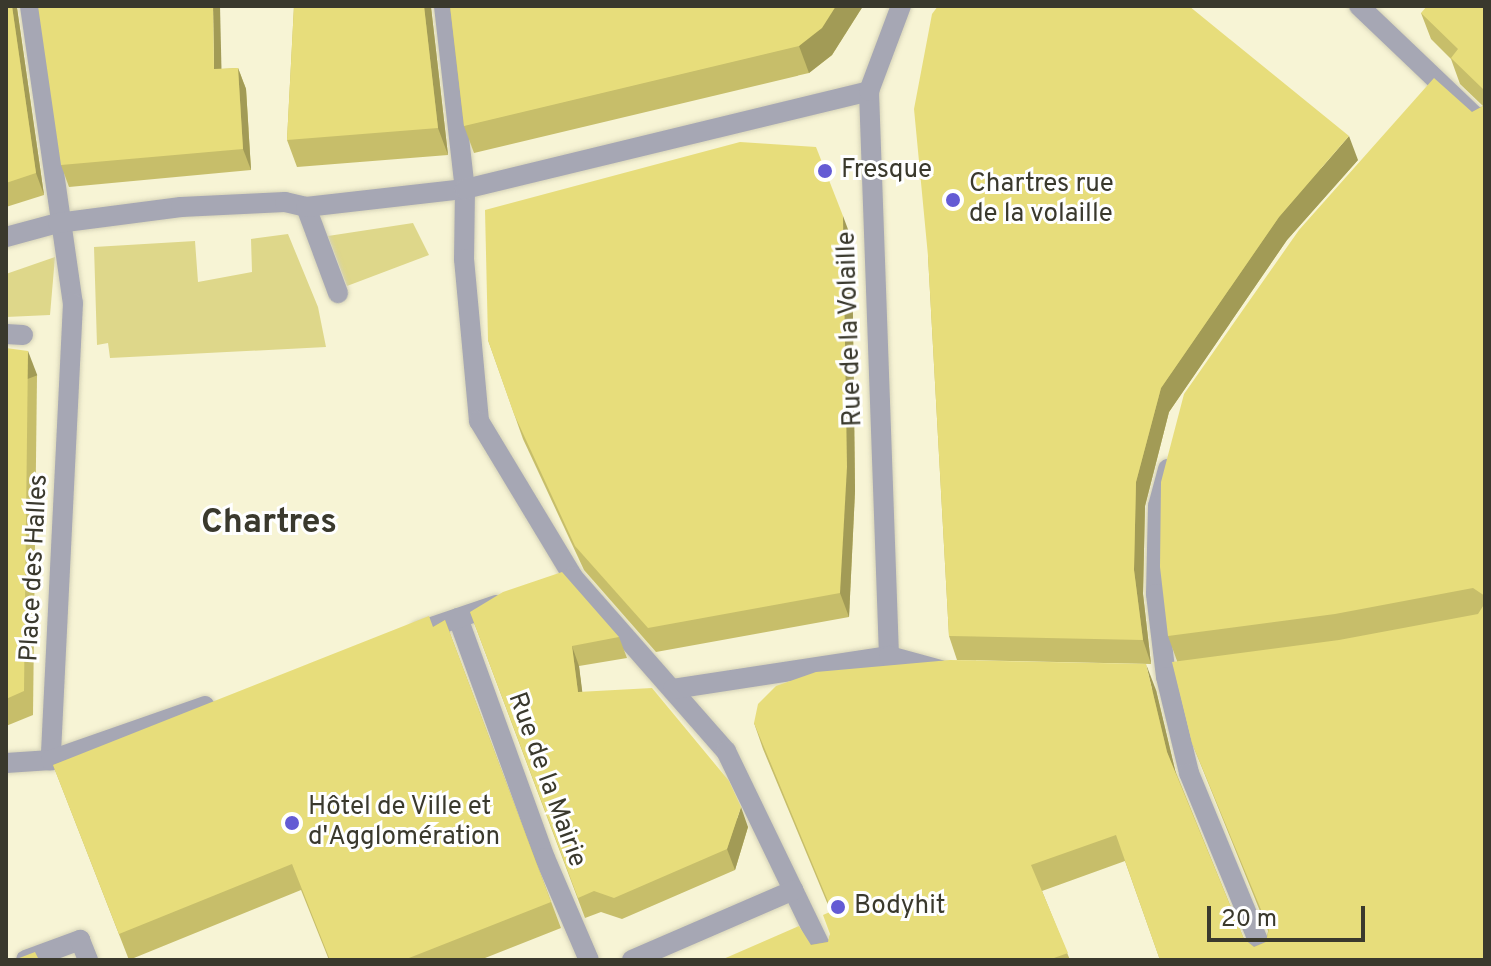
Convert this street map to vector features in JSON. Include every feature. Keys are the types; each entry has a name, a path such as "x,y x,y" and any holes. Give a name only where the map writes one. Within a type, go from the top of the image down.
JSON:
{"street":[{"name":"Place des Halles","path":"30,6 58,223 73,303 51,760"},
{"path":"444,6 465,189 464,259 479,421 566,580 673,689 726,751 827,960"},
{"name":"Rue de la Volaille","path":"889,656 869,91 901,6"},
{"path":"1359,6 1485,126"},
{"path":"6,237 58,223 181,207 285,202 306,207 465,189 869,91"},
{"path":"306,207 338,293"},
{"path":"1174,445 1158,506 1156,594 1166,677 1189,773 1266,960"},
{"path":"398,639 516,597"},
{"name":"Rue de la Mairie","path":"458,618 545,858 589,960"},
{"path":"673,689 889,656 966,673"},
{"path":"6,763 51,760 232,697"},
{"path":"632,960 794,890"},
{"path":"26,960 80,940 88,960"}],"shaded area":[{"path":"413,223 429,255 347,286 328,236"},
{"path":"288,234 318,307 326,347 110,358 108,343 97,345 94,247 195,241 198,282 252,272 251,239"},
{"path":"55,257 50,315 6,317 6,274"}],"building":[{"path":"6,6 12,6 36,173 6,183"},
{"path":"38,6 213,6 214,69 238,68 243,149 61,165"},
{"path":"294,6 424,6 438,128 287,140"},
{"path":"450,6 836,6 822,28 799,46 464,126"},
{"path":"938,6 1189,6 1349,136 1279,217 1161,388 1136,482 1134,570 1143,640 949,636 928,256 914,109 932,14"},
{"path":"1427,6 1485,6 1485,93 1451,58 1458,49 1421,13"},
{"path":"1434,78 1472,112 1485,105 1485,596 1473,588 1335,614 1168,636 1160,567 1161,482 1184,394 1299,230"},
{"path":"740,142 816,147 843,216 847,467 840,593 648,628 575,546 514,414 488,340 485,210"},
{"path":"6,348 28,351 24,691 6,699"},
{"path":"562,572 619,637 572,646 578,692 652,688 729,781 741,807 727,849 614,898 594,891 578,898 470,612 503,592"},
{"path":"1485,603 1485,960 1160,960 1116,835 1031,865 1068,953 1054,960 721,960 799,926 811,945 828,942 830,934 823,915 832,911 754,723 758,704 776,686 816,672 950,660 1146,664 1167,752 1244,939 1254,947 1266,942 1269,929 1192,743 1172,662 1339,640 1478,614"},
{"name":"Hôtel de Ville et d'Agglomération","path":"429,616 433,627 445,620 551,902 410,960 330,960 292,864 119,934 53,765"},
{"path":"35,952 39,960 14,960"}],"place":[{"name":"Fresque","path":"825,171"},
{"name":"Chartres rue de la volaille","path":"953,200"},
{"name":"Hôtel de Ville et d'Agglomération","path":"292,823"},
{"name":"Bodyhit","path":"838,907"}],"district":[{"name":"Chartres","path":"269,524"}]}
